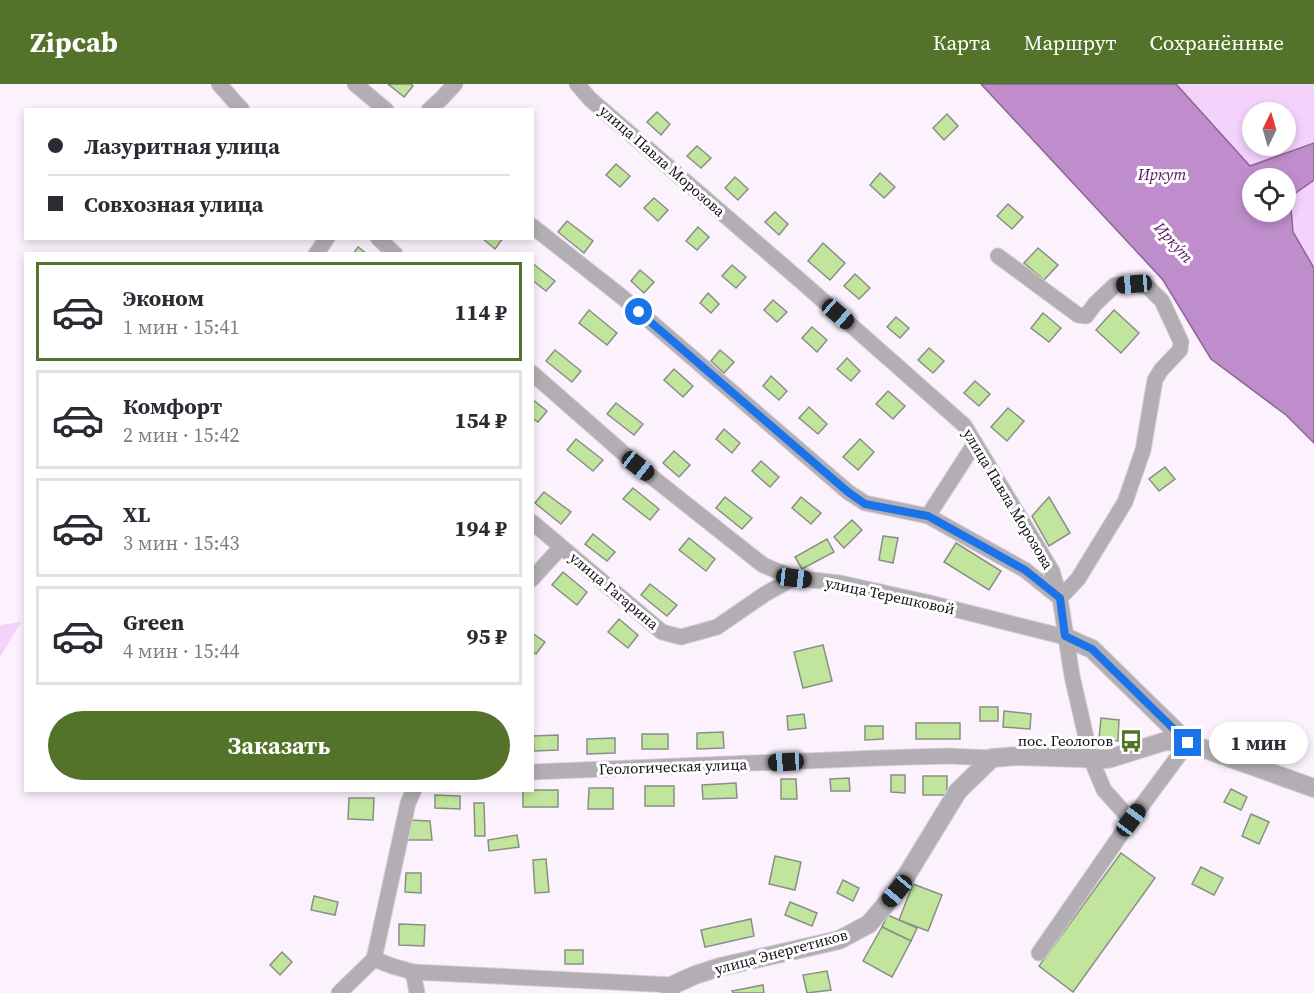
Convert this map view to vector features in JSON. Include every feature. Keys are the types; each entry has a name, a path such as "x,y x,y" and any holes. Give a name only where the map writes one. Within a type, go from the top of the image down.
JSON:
{"street":[{"path":"219,84 240,108"},
{"path":"355,84 384,108"},
{"path":"431,108 455,84"},
{"name":"улица Павла Морозова","path":"577,84 590,99 964,425 1052,571 1060,598 1072,676 1091,759 1104,790 1131,820"},
{"path":"534,228 622,297 848,492 865,504 928,516 1025,570 1060,598 1078,579 1125,502 1143,450 1155,380 1180,350 1181,342 1162,301 1148,286 1115,285 1086,316 1078,315 998,256"},
{"path":"380,240 393,252"},
{"name":"улица Терешковой","path":"534,375 638,466 763,565 794,578 840,583 1065,636"},
{"path":"928,516 975,442"},
{"name":"улица Гагарина","path":"534,524 662,632 681,637 717,627 765,594 794,578"},
{"name":"улица Гагарина","path":"534,577 561,547"},
{"path":"1065,636 1092,649 1188,743"},
{"path":"992,758 1019,756 1108,759 1166,741 1188,743 1314,788"},
{"path":"1039,953 1131,820 1188,743"},
{"name":"Геологическая улица","path":"534,772 878,758 948,756 992,758"},
{"name":"улица Энергетиков","path":"672,989 695,975 720,967 839,940 869,924 897,891 957,791 992,758"},
{"path":"339,993 374,959 408,803 413,792"},
{"path":"374,959 413,972 672,989"},
{"path":"413,972 417,993"}],"shaded area":[{"path":"1176,84 1314,84 1314,143 1296,149 1296,102 1242,102 1242,156 1278,156 1250,166"},
{"path":"1314,180 1314,268 1293,232 1292,222 1296,222 1296,193"},
{"path":"21,622 0,657 0,625"}],"water":[{"name":"Иркут","path":"981,84 1176,84 1250,166 1278,156 1296,156 1296,149 1314,143 1314,180 1296,193 1296,168 1242,168 1242,222 1292,222 1293,232 1314,268 1314,443 1286,415 1211,359 1163,280"}],"building":[{"path":"388,84 411,84 413,86 404,97"},
{"path":"657,112 670,124 661,135 647,122"},
{"path":"947,114 958,126 944,140 933,128"},
{"path":"697,146 711,158 701,168 687,156"},
{"path":"616,164 630,176 620,187 606,175"},
{"path":"880,173 895,187 884,198 870,185"},
{"path":"735,177 748,189 738,200 725,188"},
{"path":"654,198 668,210 658,221 644,208"},
{"path":"1008,204 1023,217 1012,229 997,216"},
{"path":"775,212 788,224 779,235 765,222"},
{"path":"567,221 593,241 584,253 558,232"},
{"path":"698,227 709,237 697,250 686,241"},
{"path":"484,240 502,240 495,249"},
{"path":"823,243 845,263 830,280 808,261"},
{"path":"358,247 364,252 354,252"},
{"path":"1038,248 1058,265 1044,280 1024,263"},
{"path":"534,265 555,281 546,291 534,282"},
{"path":"732,265 746,277 736,288 722,276"},
{"path":"640,270 654,282 644,293 631,281"},
{"path":"855,274 870,288 859,299 844,286"},
{"path":"708,293 719,304 711,313 700,303"},
{"path":"773,300 787,312 777,322 764,310"},
{"path":"589,310 617,333 607,345 579,323"},
{"path":"1114,310 1139,333 1121,353 1096,330"},
{"path":"1043,313 1061,328 1049,342 1031,328"},
{"path":"896,317 909,328 900,338 887,327"},
{"path":"812,327 827,340 817,352 802,338"},
{"path":"929,348 944,361 933,373 918,360"},
{"path":"555,350 581,371 572,382 546,361"},
{"path":"720,350 734,362 724,373 711,361"},
{"path":"847,358 860,371 851,381 837,369"},
{"path":"674,369 693,386 683,397 664,380"},
{"path":"771,376 787,391 779,400 763,386"},
{"path":"975,381 990,394 979,406 964,393"},
{"path":"888,391 905,406 893,419 876,404"},
{"path":"534,401 547,411 538,422 534,419"},
{"path":"616,403 643,424 634,435 607,414"},
{"path":"809,407 827,424 818,434 799,418"},
{"path":"1008,408 1024,421 1007,441 991,427"},
{"path":"724,429 740,443 732,453 716,439"},
{"path":"576,439 603,460 593,471 567,450"},
{"path":"860,439 874,452 858,470 843,457"},
{"path":"674,451 690,465 679,477 663,463"},
{"path":"761,461 779,477 770,487 752,471"},
{"path":"1165,467 1175,479 1159,491 1149,479"},
{"path":"633,488 659,509 650,520 623,499"},
{"path":"544,492 571,512 561,524 535,503"},
{"path":"725,497 752,518 742,529 716,508"},
{"path":"801,497 821,513 811,524 792,508"},
{"path":"1049,497 1070,533 1049,546 1032,516"},
{"path":"852,520 862,530 844,548 834,537"},
{"path":"593,534 615,552 607,561 585,544"},
{"path":"883,536 898,538 893,563 879,560"},
{"path":"689,538 715,559 706,571 679,550"},
{"path":"827,539 834,552 802,569 795,557"},
{"path":"956,543 1001,571 989,590 944,562"},
{"path":"563,572 587,592 577,605 552,585"},
{"path":"650,584 677,605 667,616 641,595"},
{"path":"619,619 638,635 628,648 608,632"},
{"path":"534,634 545,642 536,654 534,652"},
{"path":"823,645 832,681 803,688 794,652"},
{"path":"980,707 998,707 998,721 980,721"},
{"path":"1004,711 1031,714 1030,729 1003,727"},
{"path":"804,714 806,728 788,730 787,716"},
{"path":"1101,718 1119,720 1118,741 1099,739"},
{"path":"916,723 960,723 960,739 916,739"},
{"path":"865,726 883,726 883,739 865,740"},
{"path":"723,732 724,748 697,749 697,733"},
{"path":"642,734 668,734 668,749 642,749"},
{"path":"558,735 558,750 534,751 534,736"},
{"path":"615,738 615,753 587,754 587,739"},
{"path":"891,775 905,775 905,793 891,792"},
{"path":"923,776 947,776 947,795 923,795"},
{"path":"849,778 850,791 831,791 830,779"},
{"path":"781,779 796,779 797,799 781,799"},
{"path":"736,783 737,798 703,799 702,785"},
{"path":"645,786 674,786 674,806 645,806"},
{"path":"589,788 613,788 613,809 588,809"},
{"path":"1231,789 1247,797 1241,810 1224,802"},
{"path":"558,790 558,807 523,807 523,792"},
{"path":"435,795 460,796 460,809 435,808"},
{"path":"349,798 374,798 373,820 348,819"},
{"path":"474,803 484,803 485,836 475,836"},
{"path":"1251,814 1269,822 1259,844 1242,836"},
{"path":"409,820 430,821 432,840 405,840"},
{"path":"517,835 519,847 489,851 488,840"},
{"path":"1121,853 1155,878 1073,992 1039,966"},
{"path":"775,856 801,862 795,890 769,884"},
{"path":"546,859 549,892 535,893 533,860"},
{"path":"1201,867 1223,878 1214,895 1192,884"},
{"path":"406,873 421,873 421,893 405,892"},
{"path":"843,880 859,888 853,901 837,893"},
{"path":"913,884 942,895 928,931 899,920"},
{"path":"314,896 338,902 335,915 311,910"},
{"path":"790,902 817,913 812,926 785,915"},
{"path":"888,915 917,928 911,941 882,927"},
{"path":"751,919 754,936 705,947 701,930"},
{"path":"399,924 425,925 424,946 399,945"},
{"path":"882,927 911,941 892,977 863,961"},
{"path":"565,950 583,950 583,964 565,964"},
{"path":"282,952 292,962 280,975 270,965"},
{"path":"827,971 831,990 807,993 803,975"},
{"path":"763,985 764,993 733,993 732,991"}],"place":[{"name":"пос. Геологов","path":"1131,741"}],"route":[{"path":"639,312 848,492 865,504 928,516 1025,570 1060,598 1065,636 1092,649 1188,743"}],"water label":[{"name":"Ирку́т","path":"1174,242"}]}
